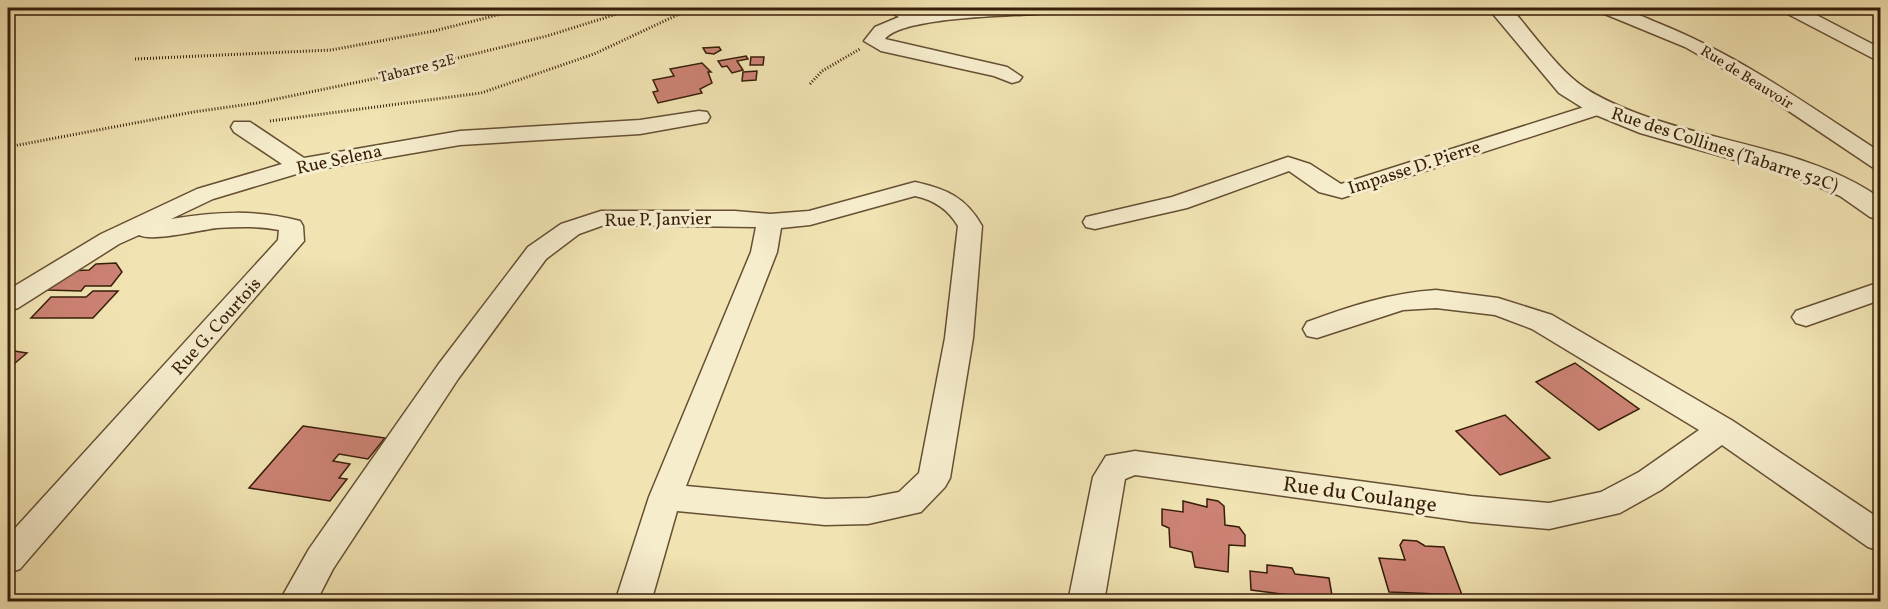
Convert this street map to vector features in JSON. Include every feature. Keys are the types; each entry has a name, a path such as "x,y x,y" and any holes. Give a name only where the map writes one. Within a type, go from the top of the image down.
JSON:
{"street":[{"path":"896,8 914,18"},
{"path":"1012,77 1000,71 881,45 874,41 882,31 914,18 1050,8"},
{"name":"Rue des Collines (Tabarre 52C)","path":"1498,8 1568,88 1600,108 1649,127 1808,172 1850,190 1881,211"},
{"name":"Rue de Beauvoir","path":"1606,8 1692,43 1745,73 1881,162"},
{"path":"1790,8 1881,56"},
{"name":"Impasse D. Pierre","path":"1095,222 1179,203 1288,164 1302,168 1329,189 1342,191 1600,108"},
{"name":"Rue Selena","path":"8,302 110,239 205,194 300,166 460,138 640,127 699,117"},
{"path":"242,127 300,166"},
{"name":"Rue P. Janvier","path":"297,602 321,559 441,382 537,253 570,229 601,218 735,218 770,221 810,218 915,189 937,194 964,214 970,226 959,338 934,478 909,503 868,511 825,512 665,497"},
{"name":"Rue G. Courtois","path":"8,559 291,241 291,226 277,220 225,221 174,226 110,239"},
{"path":"633,602 665,497 764,252 770,221"},
{"path":"1806,317 1881,291"},
{"path":"1317,329 1370,309 1403,301 1436,299 1498,307 1542,322 1722,429 1881,537"},
{"name":"Rue du Coulange","path":"1086,602 1109,477 1118,465 1135,463 1471,509 1549,516 1608,504 1650,481 1722,429"}],"path":[{"path":"135,59 332,50 434,31 525,8"},
{"name":"Tabarre 52E","path":"8,147 193,112 257,103 374,79 547,36 636,8"},
{"path":"242,127 296,116 481,93 594,54 692,8"},
{"path":"810,84 822,71 874,41"}],"building":[{"path":"719,47 721,50 714,54 706,53 703,48"},
{"path":"746,56 748,59 737,61 743,70 732,73 727,66 722,67 718,61"},
{"path":"751,57 764,57 763,65 750,65"},
{"path":"702,63 711,72 708,72 712,83 700,89 702,93 658,103 653,92 658,91 653,80 674,76 670,69"},
{"path":"757,71 756,80 742,81 743,72"},
{"path":"116,263 122,272 111,286 85,286 81,291 48,290 67,271 89,270 96,264"},
{"path":"93,291 118,291 93,318 31,318 51,297 86,297"},
{"path":"8,350 27,353 8,369"},
{"path":"1575,363 1639,409 1599,430 1536,382"},
{"path":"1505,415 1550,458 1500,475 1456,431"},
{"path":"303,426 385,438 368,459 339,454 333,461 350,464 339,478 347,479 330,501 249,488"},
{"path":"1207,499 1218,501 1224,506 1225,525 1239,527 1245,535 1245,546 1229,545 1228,572 1195,567 1192,552 1170,547 1169,528 1162,525 1162,509 1183,512 1183,501 1207,507"},
{"path":"1403,540 1417,541 1425,546 1444,547 1462,595 1389,592 1379,558 1405,560 1400,545"},
{"path":"1267,565 1292,568 1295,574 1329,578 1333,601 1251,590 1250,571 1267,573"}]}
